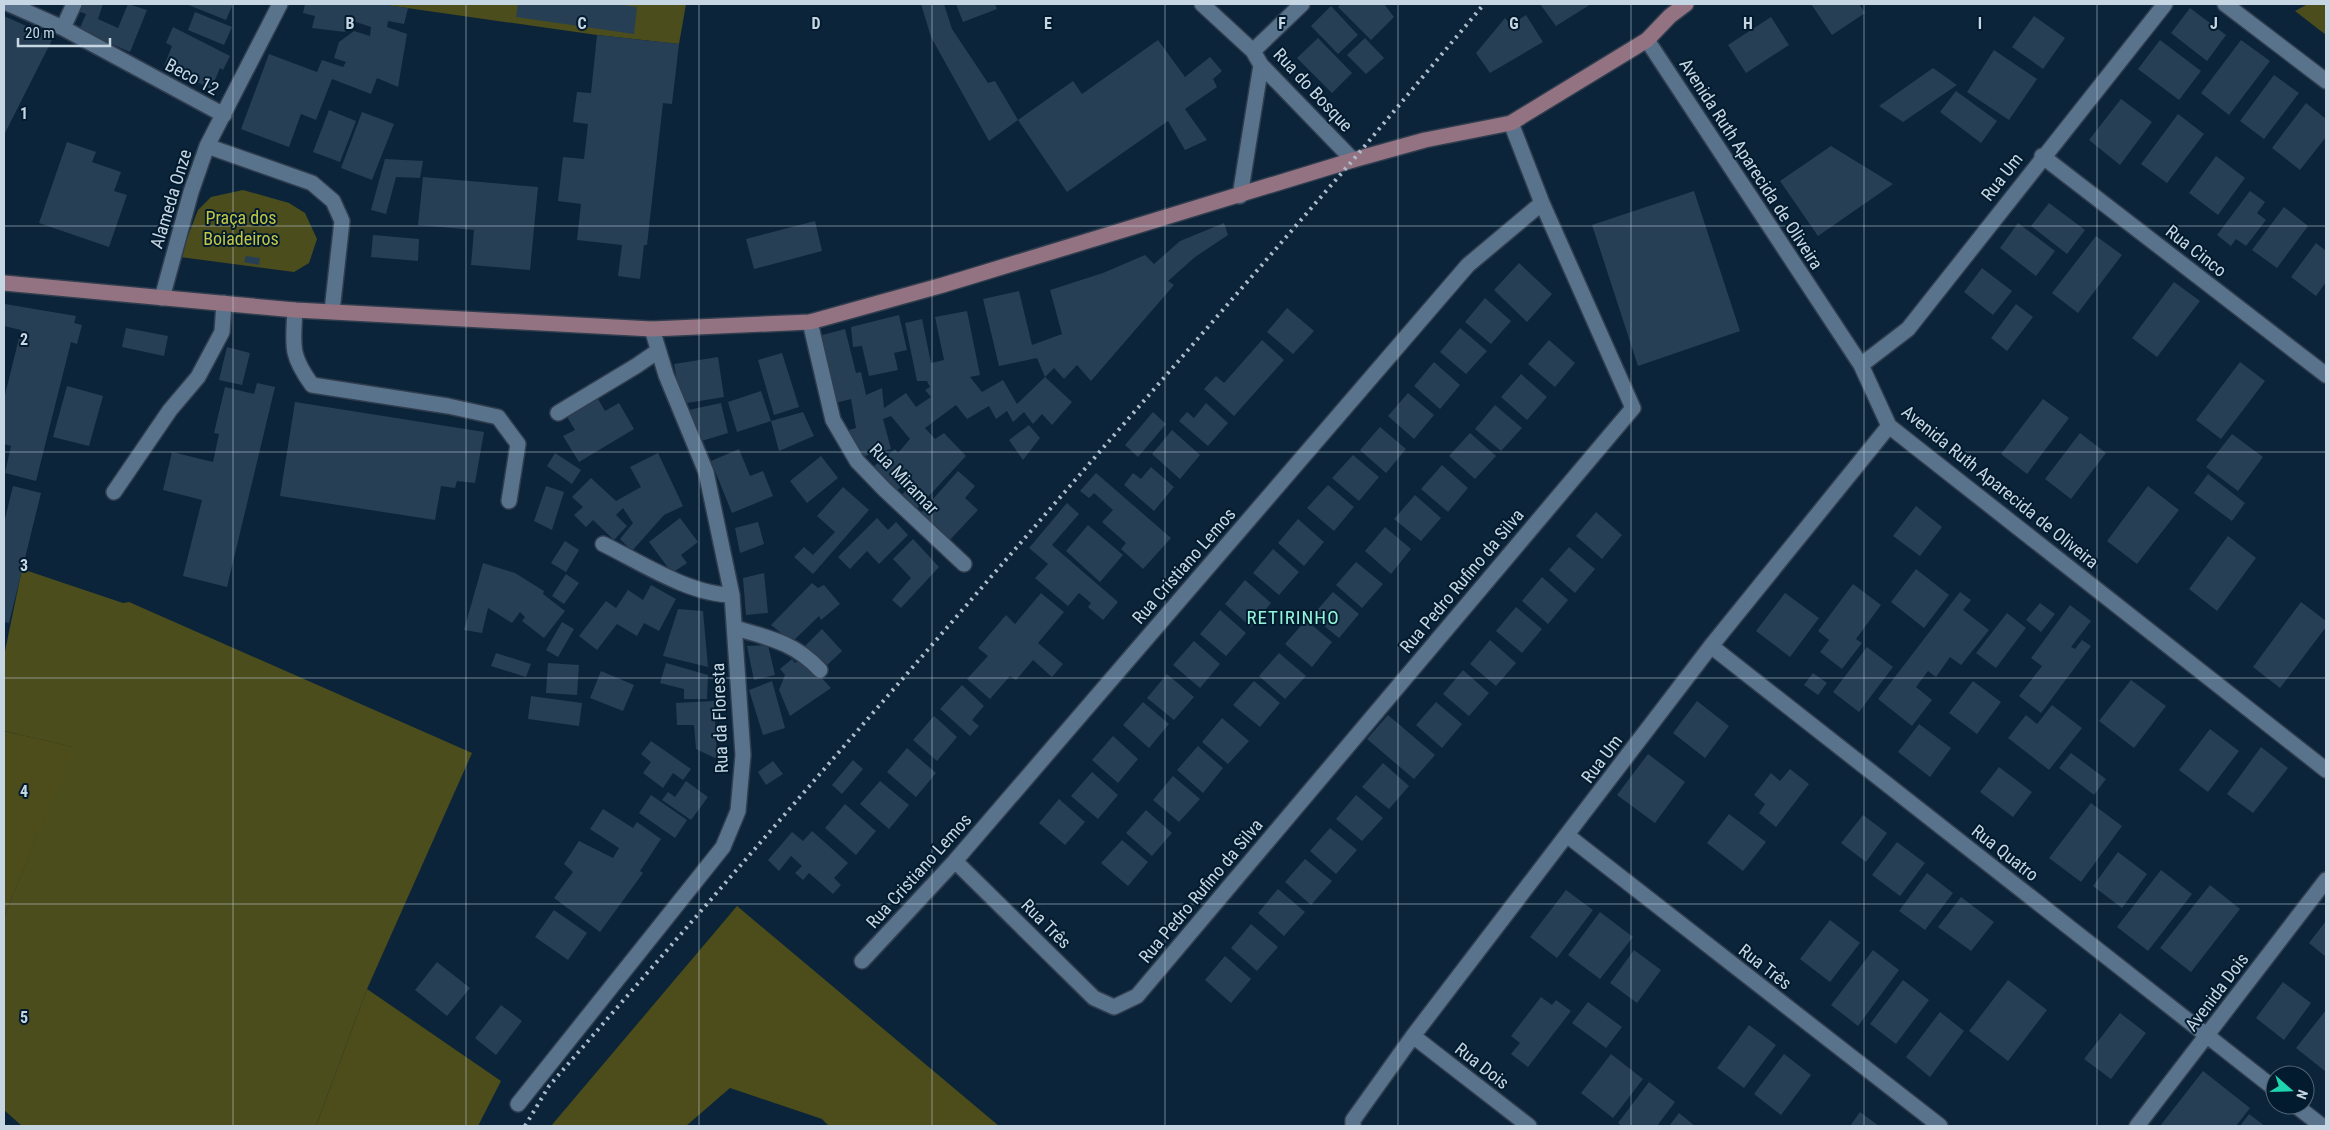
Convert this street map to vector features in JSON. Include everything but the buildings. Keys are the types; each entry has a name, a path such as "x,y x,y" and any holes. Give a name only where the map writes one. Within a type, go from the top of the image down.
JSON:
{"main road":[{"path":"4,283 295,310 652,329 810,322 943,285 1353,160 1425,140 1511,123 1647,40 1670,16 1686,4"}],"street":[{"name":"Beco 12","path":"9,4 63,28 224,115"},
{"path":"63,28 74,4"},
{"name":"Alameda Onze","path":"162,298 191,192 207,146 280,4"},
{"name":"Rua do Bosque","path":"1202,4 1253,51 1261,65 1353,160"},
{"path":"1253,51 1302,4"},
{"name":"Rua Um","path":"1861,365 1908,328 2042,156 2165,4"},
{"path":"2225,4 2326,81"},
{"name":"Avenida Ruth Aparecida de Oliveira","path":"1647,40 1861,365 1888,426 2326,770"},
{"path":"1240,196 1261,65"},
{"name":"Rua Pedro Rufino da Silva","path":"1114,1007 1137,996 1633,408 1542,202 1511,123"},
{"path":"207,146 312,183 333,201 342,221 332,311"},
{"name":"Rua Cinco","path":"2042,156 2326,375"},
{"name":"Rua Cristiano Lemos","path":"862,961 955,861 1468,265 1542,202"},
{"path":"114,492 170,410 198,377 222,332 224,303"},
{"path":"295,310 293,345 297,365 312,385 448,406 498,417 518,444 509,501"},
{"name":"Rua Miramar","path":"810,322 833,420 857,461 964,564"},
{"name":"Rua da Floresta","path":"518,1104 723,847 738,811 743,755 732,595 706,472 658,351 652,329"},
{"path":"558,413 658,351"},
{"name":"Rua Um","path":"1353,1123 1413,1036 1568,836 1711,646 1888,426"},
{"path":"603,544 670,577 714,595 732,595"},
{"path":"735,628 786,643 808,658 820,670"},
{"name":"Rua Quatro","path":"1711,646 2265,1081"},
{"name":"Rua Três","path":"1568,836 1940,1126"},
{"name":"Rua Três","path":"955,861 1094,998 1114,1007"},
{"name":"Avenida Dois","path":"2137,1126 2326,880"},
{"name":"Rua Dois","path":"1413,1036 1529,1126"},
{"path":"2308,1115 2322,1126"}],"green space":[{"path":"379,4 686,4 679,44 597,35"},
{"path":"2308,4 2326,4 2326,35 2295,11"},
{"name":"Praça dos Boiadeiros","path":"243,190 289,203 305,213 317,239 309,263 294,272 180,257 198,210 211,197"},
{"path":"22,569 123,603 129,602 472,753 367,989 316,1126 22,1126 4,1110 4,917 73,747 4,731 4,656"}],"shaded area":[{"path":"4,731 74,747 4,917"},
{"path":"737,906 999,1126 829,1126 822,1119 730,1088 686,1126 551,1126"},
{"path":"367,989 501,1081 478,1126 316,1126"}],"railway":[{"path":"525,1126 549,1086 1353,160 1484,4"}],"district":[{"name":"RETIRINHO","path":"1293,617"}]}
